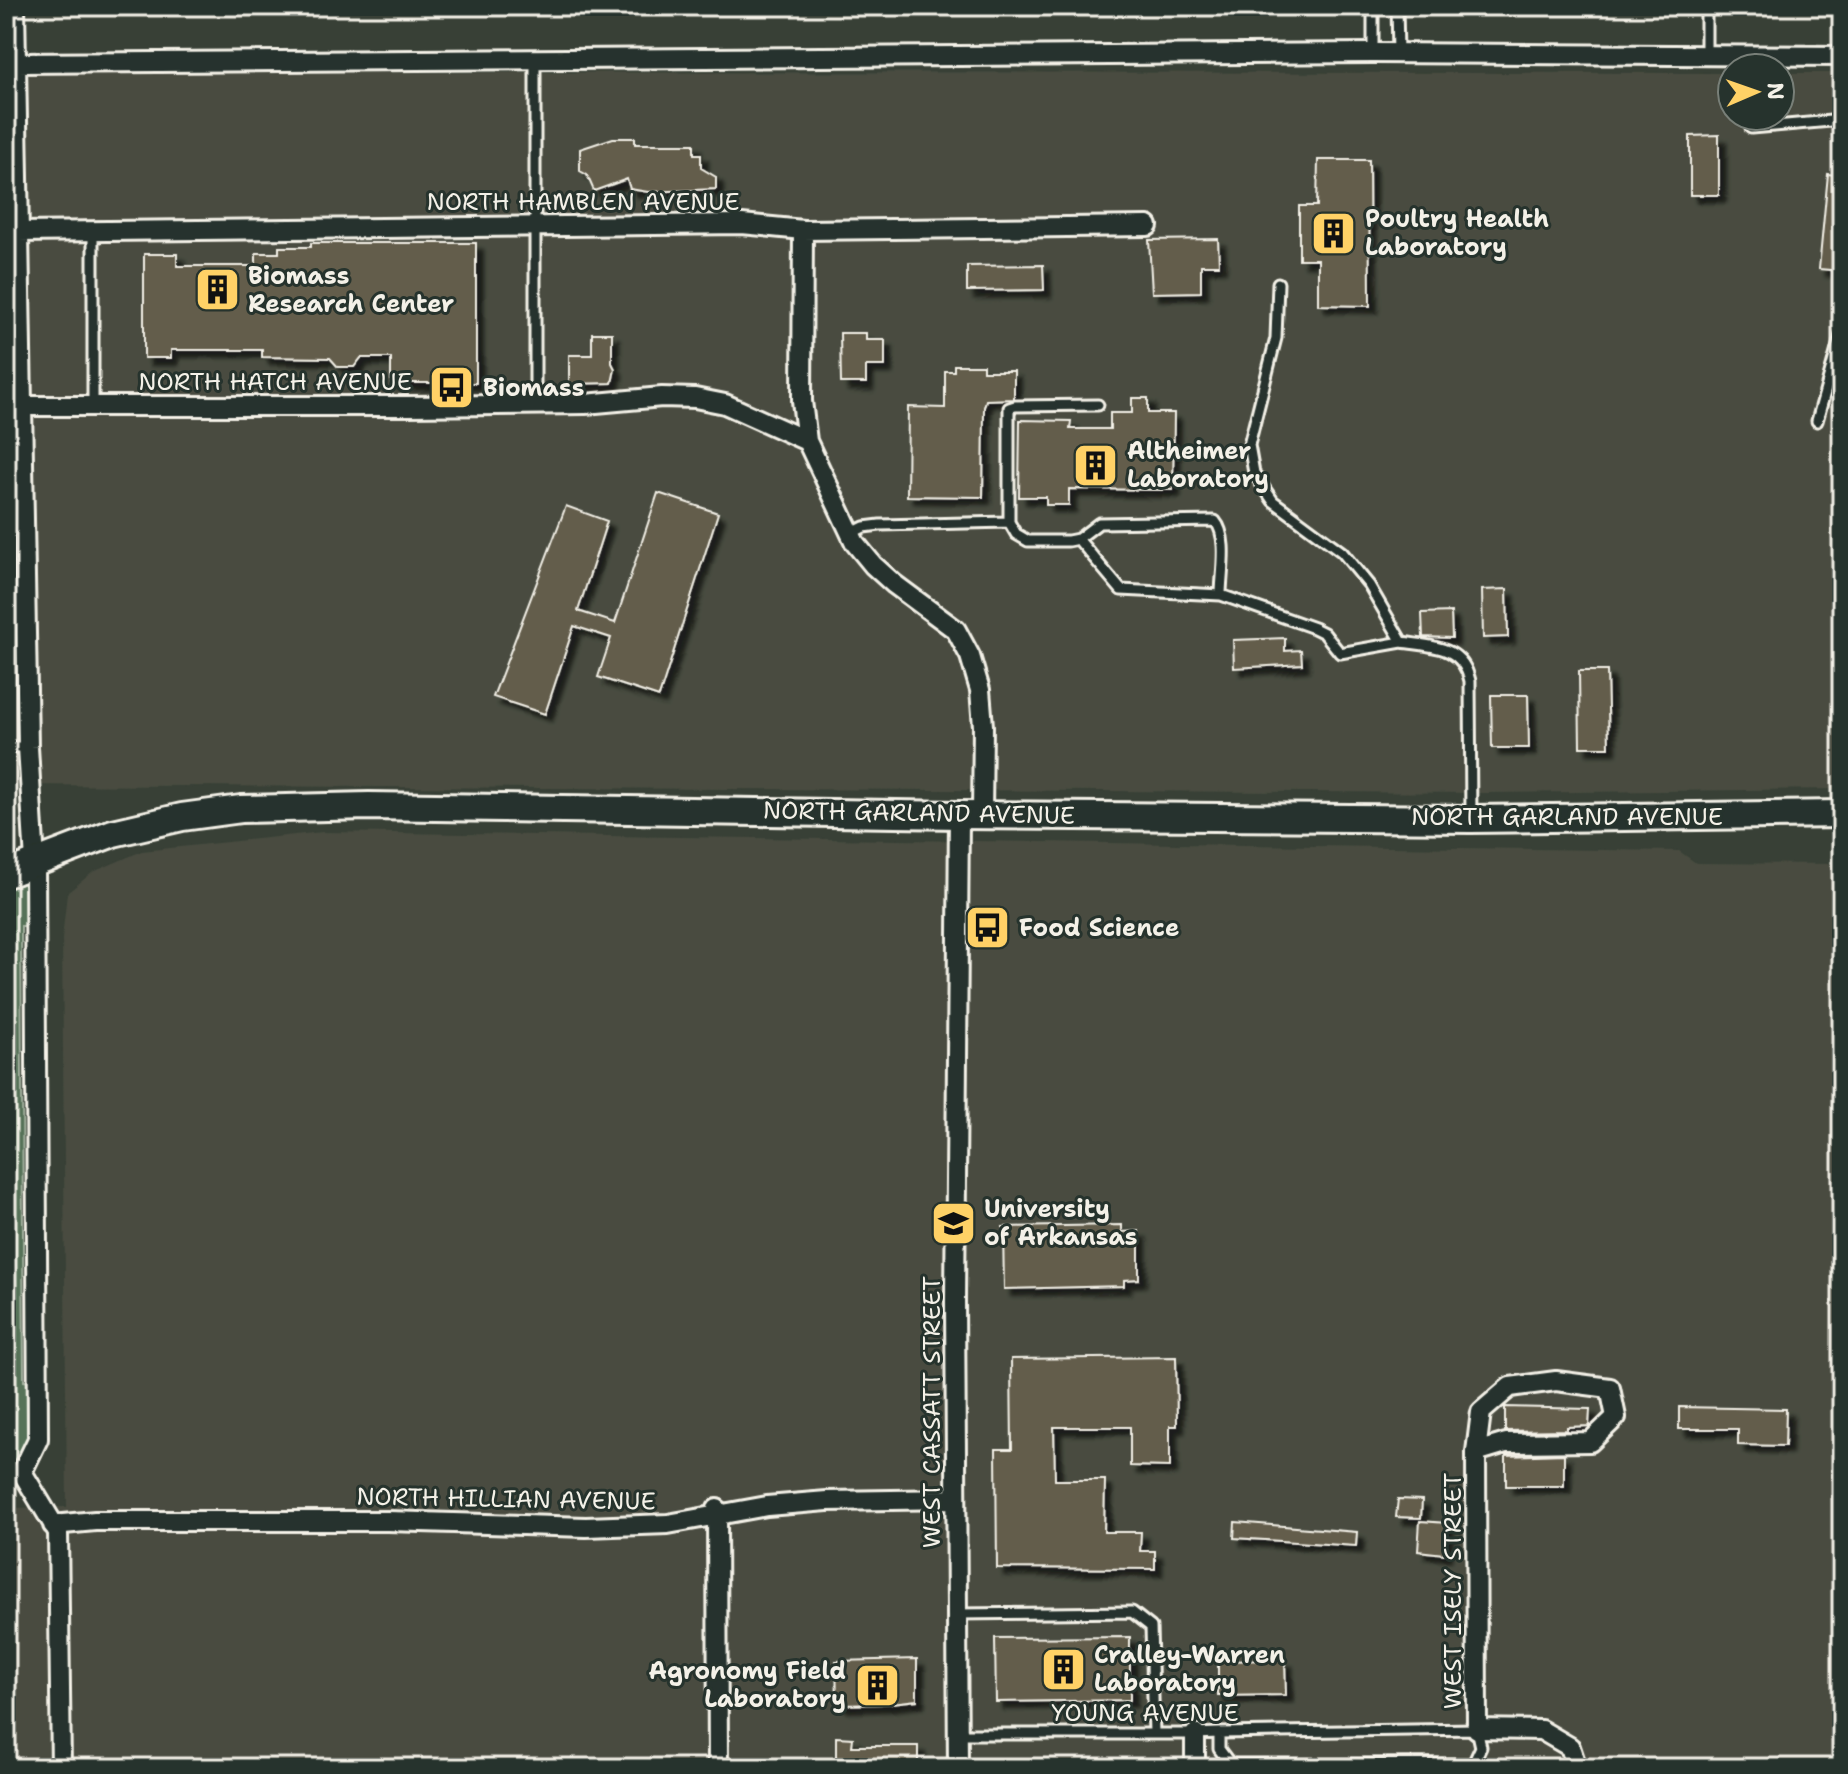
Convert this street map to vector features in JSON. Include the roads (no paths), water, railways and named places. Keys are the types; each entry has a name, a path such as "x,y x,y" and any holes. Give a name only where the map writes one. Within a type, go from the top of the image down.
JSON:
{"main road":[{"name":"NORTH GARLAND AVENUE","path":"6,874 113,833 182,817 241,809 385,806 1471,819 1842,814"}],"street":[{"path":"15,6 16,63 11,142 18,232 28,747 35,862 38,1439 14,1472 58,1532 61,1768"},
{"path":"16,63 1373,53 1842,56"},
{"name":"NORTH HAMBLEN AVENUE","path":"18,232 742,224 803,230 1148,226"},
{"name":"WEST CASSATT STREET","path":"803,230 802,401 807,441 850,534 883,575 956,630 970,656 980,690 983,726 970,815 955,1285 958,1768"},
{"name":"NORTH HATCH AVENUE","path":"23,406 535,404 695,398 725,404 807,441"},
{"name":"WEST ISELY STREET","path":"1476,1452 1506,1443 1590,1442 1616,1417 1610,1388 1556,1381 1510,1387 1481,1412 1476,1452 1477,1729"},
{"name":"NORTH HILLIAN AVENUE","path":"53,1525 95,1521 358,1521 586,1527 668,1524 717,1511 827,1501 956,1499"},
{"path":"717,1511 718,1768"},
{"path":"1477,1729 1541,1730 1570,1747 1577,1768"},
{"path":"1195,1734 1195,1768"}],"lane":[{"path":"1373,6 1373,53"},
{"path":"1397,6 1398,53"},
{"path":"1706,6 1706,54"},
{"path":"535,59 535,404"},
{"path":"1796,124 1842,120"},
{"path":"93,231 93,406"},
{"path":"1278,283 1276,338 1249,445 1254,473 1273,501 1342,552 1369,585 1402,642"},
{"path":"1817,421 1842,331"},
{"path":"1098,405 1009,408 1009,522 1016,534 1028,541 1078,539 1099,523 1215,521 1222,538 1221,595"},
{"path":"850,534 864,527 880,525 1009,522"},
{"path":"1078,539 1121,590 1221,595 1314,628 1324,633 1340,653 1402,642 1446,650 1460,658 1467,667 1470,681 1471,819"},
{"path":"6,747 28,747"},
{"path":"957,1614 1132,1612 1151,1627 1154,1733"},
{"path":"1219,1733 1219,1749 1231,1765 1473,1764 1481,1747 1477,1729"},
{"name":"YOUNG AVENUE","path":"958,1734 1477,1729"}],"place":[{"name":"Poultry Health Laboratory","path":"1334,233"},
{"name":"Biomass Research Center","path":"217,290"},
{"name":"Biomass","path":"452,388"},
{"name":"Altheimer Laboratory","path":"1096,465"},
{"name":"Food Science","path":"988,928"},
{"name":"University of Arkansas","path":"953,1223"},
{"name":"Cralley-Warren Laboratory","path":"1063,1669"},
{"name":"Agronomy Field Laboratory","path":"877,1685"}]}
